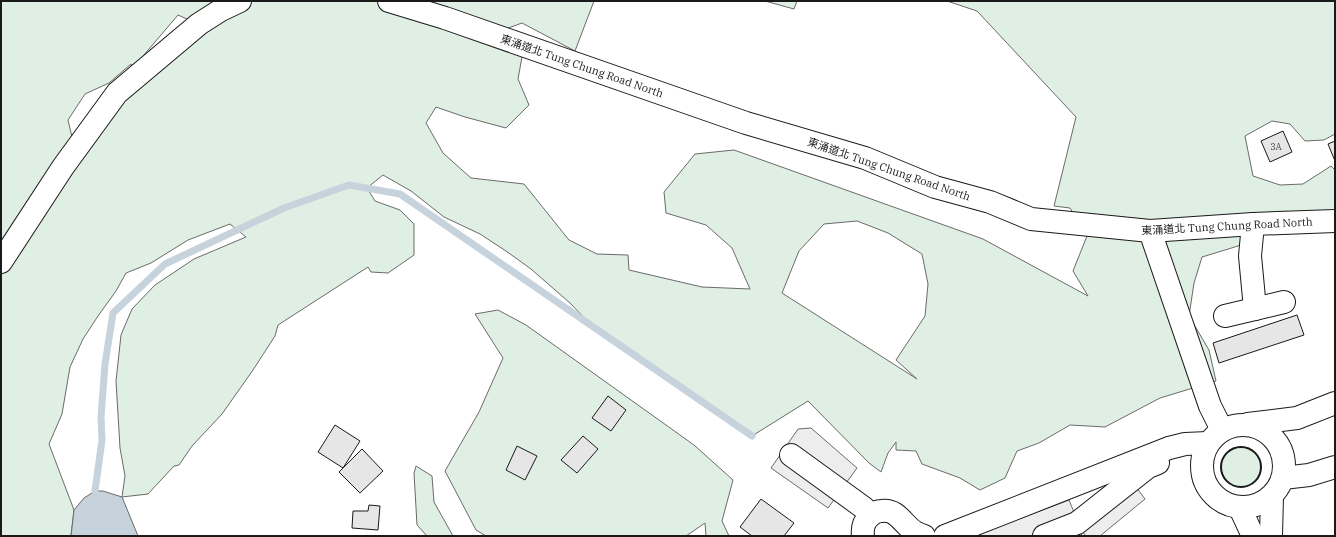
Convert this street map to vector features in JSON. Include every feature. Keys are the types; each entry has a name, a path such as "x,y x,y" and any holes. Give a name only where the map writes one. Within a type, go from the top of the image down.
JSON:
{"street":[{"path":"1,262 63,167 117,93 199,24 221,10 240,1"},
{"name":"東涌道北 Tung Chung Road North","path":"389,1 445,18 746,123 865,158 936,187 990,202 1031,219 1150,232 1253,224 1335,221"},
{"path":"1253,224 1250,256 1255,309"},
{"path":"1150,232 1210,406 1215,436 1203,454 1202,466 1203,479 1209,490 1217,499 1228,505 1240,508 1252,507 1264,502 1278,487 1335,467"},
{"path":"1225,316 1284,302"},
{"path":"945,536 1169,448 1215,436 1237,425 1297,418 1335,403"},
{"path":"1248,424 1262,429 1274,437 1282,449 1285,463 1278,487 1271,536"},
{"path":"791,455 864,508 871,515"},
{"path":"1044,536 1077,523 1148,467 1168,458 1183,457 1202,466"},
{"path":"1240,508 1253,536"},
{"path":"864,536 863,527 866,521 871,515 884,510 897,514 904,529 924,536"}],"green space":[{"path":"1,1 399,1 524,46 518,79 529,105 506,128 465,117 436,107 426,123 443,153 471,178 524,184 569,240 597,254 628,255 629,270 702,287 750,289 732,248 706,225 666,213 664,192 695,154 734,150 983,239 1088,296 1073,271 1087,236 1070,208 1054,206 1076,117 977,11 947,1 1335,1 1335,134 1324,140 1305,141 1290,124 1272,121 1245,136 1253,176 1280,185 1303,184 1331,166 1335,170 1335,213 1268,223 1238,246 1202,257 1194,283 1189,316 1209,350 1216,381 1160,398 1105,427 1070,425 1039,443 1017,451 1005,478 980,490 960,478 922,464 916,451 896,450 896,442 888,453 881,472 869,463 808,401 752,436 594,328 570,303 531,269 506,251 480,234 444,217 411,191 383,175 367,188 375,201 400,210 414,224 414,255 388,273 371,272 368,267 278,325 275,336 222,414 192,446 179,465 174,466 148,494 122,497 125,476 120,448 116,381 121,335 132,309 155,285 194,259 246,237 230,224 188,240 151,263 126,273 116,291 83,339 70,367 62,414 49,444 74,510 71,536 1,536","holes":["178,15 198,24 117,93 72,137 68,120 85,94 109,83 131,64 132,69","857,221 888,233 922,254 928,284 925,316 896,360 917,379 782,293 799,251 824,224"]},
{"path":"432,1 594,1 575,51 522,23 500,31 438,7"},
{"path":"765,1 797,1 794,9"},
{"path":"498,310 526,325 694,445 733,480 722,521 729,536 706,536 705,523 686,536 486,536 476,530 445,471 479,412 503,358 475,314"},
{"path":"1237,447 1245,447 1252,450 1258,456 1261,467 1258,478 1252,484 1245,487 1237,487 1230,484 1224,478 1221,471 1221,463 1224,456 1230,450"},
{"path":"416,466 432,476 434,502 453,536 427,536 417,525 414,473"}],"shaded area":[{"path":"811,428 857,468 828,508 771,468 798,429"},
{"path":"1133,483 1145,499 1100,536 1086,536 1079,528 1082,536 973,536 1069,500 1076,517"},
{"path":"95,491 103,491 122,497 138,536 71,536 74,510 84,498"}],"building":[{"path":"1283,131 1292,152 1270,162 1261,141"},
{"path":"1335,141 1335,161 1328,144"},
{"path":"1297,315 1304,335 1219,363 1213,343"},
{"path":"608,396 626,410 611,431 592,418"},
{"path":"335,425 360,441 343,468 318,452"},
{"path":"583,436 598,449 577,473 561,460"},
{"path":"517,446 537,456 525,480 506,470"},
{"path":"362,449 383,471 360,493 339,472"},
{"path":"761,499 794,523 784,536 752,536 740,527"},
{"path":"369,505 380,506 378,530 352,528 353,511 368,511"}],"waterway":[{"path":"95,491 102,440 101,417 105,364 113,313 165,264 284,208 349,185 400,194 752,436"}],"wall":[{"path":"1237,447 1245,447 1252,450 1258,456 1261,467 1258,478 1252,484 1245,487 1237,487 1230,484 1224,478 1221,471 1221,463 1224,456 1230,450 1237,447"}]}
